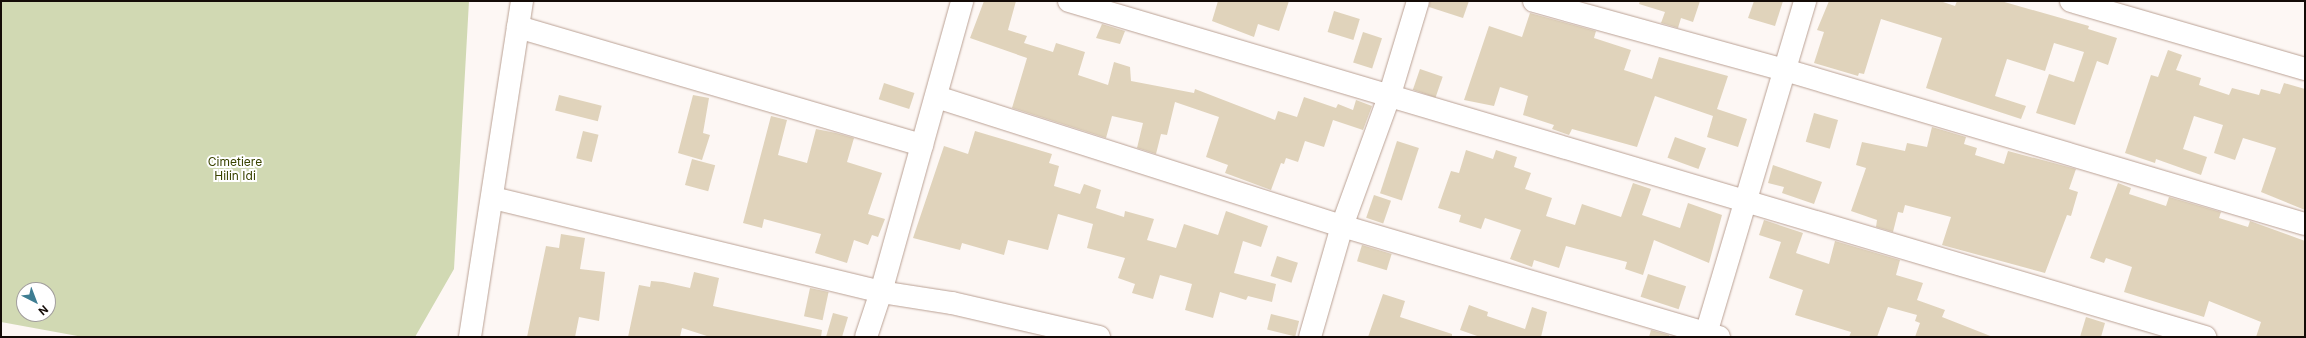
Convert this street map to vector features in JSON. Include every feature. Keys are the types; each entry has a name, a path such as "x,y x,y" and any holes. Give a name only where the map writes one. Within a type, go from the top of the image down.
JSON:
{"street":[{"path":"470,337 493,198 522,1"},
{"path":"866,337 882,292 922,145 937,97 962,1"},
{"path":"1069,1 1390,94 1746,204 2205,337"},
{"path":"1310,337 1342,226 1390,94 1418,1"},
{"path":"1534,1 1785,70 2305,224"},
{"path":"937,97 1342,226 1710,336 1746,204 1805,1"},
{"path":"2071,1 2305,69"},
{"path":"518,27 922,145"},
{"path":"493,198 882,292 952,304 1098,337"}],"green space":[{"name":"Cimetiere Hilin Idi","path":"1,1 469,1 454,269 415,337 83,337 1,322"}],"building":[{"path":"984,1 1016,1 1008,30 1027,36 1024,43 1053,52 1056,43 1085,52 1078,75 1108,85 1114,62 1130,67 1131,81 1194,93 1195,89 1275,120 1278,111 1297,117 1304,97 1336,108 1338,104 1353,110 1356,100 1372,106 1363,130 1333,120 1324,147 1305,141 1298,162 1286,158 1284,164 1281,163 1271,190 1225,173 1228,165 1206,157 1219,117 1175,102 1167,135 1161,134 1156,154 1137,148 1143,123 1112,116 1106,138 1012,108 1027,58 970,38"},
{"path":"1218,1 1289,1 1279,31 1258,24 1254,37 1212,21"},
{"path":"1430,1 1469,1 1463,18 1429,7"},
{"path":"1640,1 1700,1 1693,22 1681,18 1678,28 1661,23 1665,12 1639,4"},
{"path":"1754,1 1783,1 1775,26 1748,18"},
{"path":"1829,1 1940,1 1955,6 1957,1 2001,1 2089,26 2088,29 2117,38 2108,65 2097,61 2075,125 2036,113 2049,74 2074,82 2084,52 2054,43 2045,71 2007,59 1995,96 2026,106 2021,119 1926,88 1942,38 1881,19 1864,74 1859,73 1858,76 1814,63 1824,32 1817,30"},
{"path":"1334,11 1360,19 1353,40 1328,32"},
{"path":"1530,13 1596,31 1594,38 1631,50 1624,70 1652,79 1659,57 1728,76 1717,109 1747,119 1738,147 1707,137 1713,116 1655,96 1637,147 1572,129 1569,135 1552,129 1554,125 1523,115 1528,96 1500,87 1494,106 1464,100 1489,26 1522,37"},
{"path":"1102,24 1125,31 1120,44 1096,38"},
{"path":"1363,32 1382,38 1372,69 1353,62"},
{"path":"2168,50 2182,55 2176,70 2201,78 2199,85 2229,95 2232,88 2259,95 2261,89 2280,94 2284,83 2305,89 2305,210 2261,192 2276,148 2243,138 2235,160 2214,153 2223,125 2194,116 2183,149 2207,157 2201,175 2156,159 2155,163 2125,153 2151,75 2158,77"},
{"path":"1420,69 1443,77 1436,98 1413,90"},
{"path":"884,83 914,93 909,109 879,99"},
{"path":"559,95 602,106 598,121 555,111"},
{"path":"693,95 709,98 703,133 710,135 702,160 678,153"},
{"path":"1814,113 1838,120 1830,149 1806,142"},
{"path":"771,116 787,120 778,155 807,163 816,129 854,138 847,162 882,173 868,214 885,219 878,237 872,235 868,245 854,240 847,263 815,253 821,234 764,219 762,228 743,223"},
{"path":"1932,127 1966,137 1964,144 1977,148 1975,155 2004,164 2008,151 2076,169 2069,189 2078,192 2071,216 2067,215 2045,273 1942,245 1951,217 1905,205 1903,213 1898,212 1893,232 1876,227 1877,220 1851,211 1866,168 1856,165 1862,142 1905,151 1907,143 1927,147"},
{"path":"583,131 599,135 592,162 576,158"},
{"path":"975,131 1052,154 1049,163 1059,166 1054,186 1080,194 1084,184 1101,190 1096,208 1124,217 1125,211 1154,219 1147,240 1176,248 1184,224 1218,235 1226,211 1268,226 1261,247 1243,241 1234,273 1276,284 1272,302 1248,296 1246,300 1220,292 1213,318 1185,310 1192,284 1160,275 1153,299 1132,293 1135,284 1118,278 1125,258 1087,248 1093,224 1058,214 1048,250 1008,240 1004,255 962,243 960,250 913,238 944,146 968,154"},
{"path":"1675,137 1706,148 1698,169 1667,158"},
{"path":"1397,141 1419,148 1402,200 1380,193"},
{"path":"1466,150 1493,159 1496,150 1517,157 1514,167 1531,173 1525,189 1552,198 1546,216 1575,225 1582,204 1621,217 1633,183 1651,189 1642,215 1680,228 1688,203 1722,215 1709,263 1654,240 1643,275 1625,269 1627,262 1566,246 1559,268 1534,260 1532,267 1510,259 1521,230 1485,218 1481,229 1459,222 1461,215 1438,208 1451,171 1459,173"},
{"path":"692,159 715,165 708,191 685,185"},
{"path":"1773,165 1822,182 1814,204 1782,193 1784,187 1768,183"},
{"path":"2118,183 2131,188 2129,194 2166,206 2169,197 2221,212 2219,218 2248,227 2250,221 2305,241 2305,337 2256,337 2261,322 2209,301 2204,317 2124,292 2132,267 2106,258 2104,263 2090,258"},
{"path":"1374,195 1391,201 1383,224 1366,218"},
{"path":"1764,220 1803,233 1796,253 1829,264 1835,241 1900,260 1896,275 1923,283 1917,300 1945,310 1942,317 1993,337 1915,337 1920,323 1915,321 1917,315 1888,307 1877,337 1849,337 1851,332 1795,315 1803,290 1769,278 1781,242 1759,235"},
{"path":"561,234 585,238 580,269 605,272 599,321 579,317 575,337 527,337 546,246 559,248"},
{"path":"1362,245 1392,254 1387,270 1357,261"},
{"path":"1277,256 1298,263 1291,283 1271,276"},
{"path":"694,272 719,278 713,306 822,330 821,337 710,337 682,328 680,337 628,337 639,285 650,287 651,281 690,288"},
{"path":"1648,274 1686,286 1679,309 1641,297"},
{"path":"810,288 829,292 823,320 804,316"},
{"path":"1383,294 1405,301 1400,317 1452,334 1452,337 1368,337"},
{"path":"1469,305 1488,312 1487,316 1525,329 1532,307 1547,312 1541,337 1480,337 1460,330"},
{"path":"833,313 848,317 842,337 826,337"},
{"path":"1271,314 1299,321 1295,337 1267,330"},
{"path":"2086,317 2105,323 2101,337 2080,337"},
{"path":"1651,330 1669,335 1669,337 1649,337"}]}
